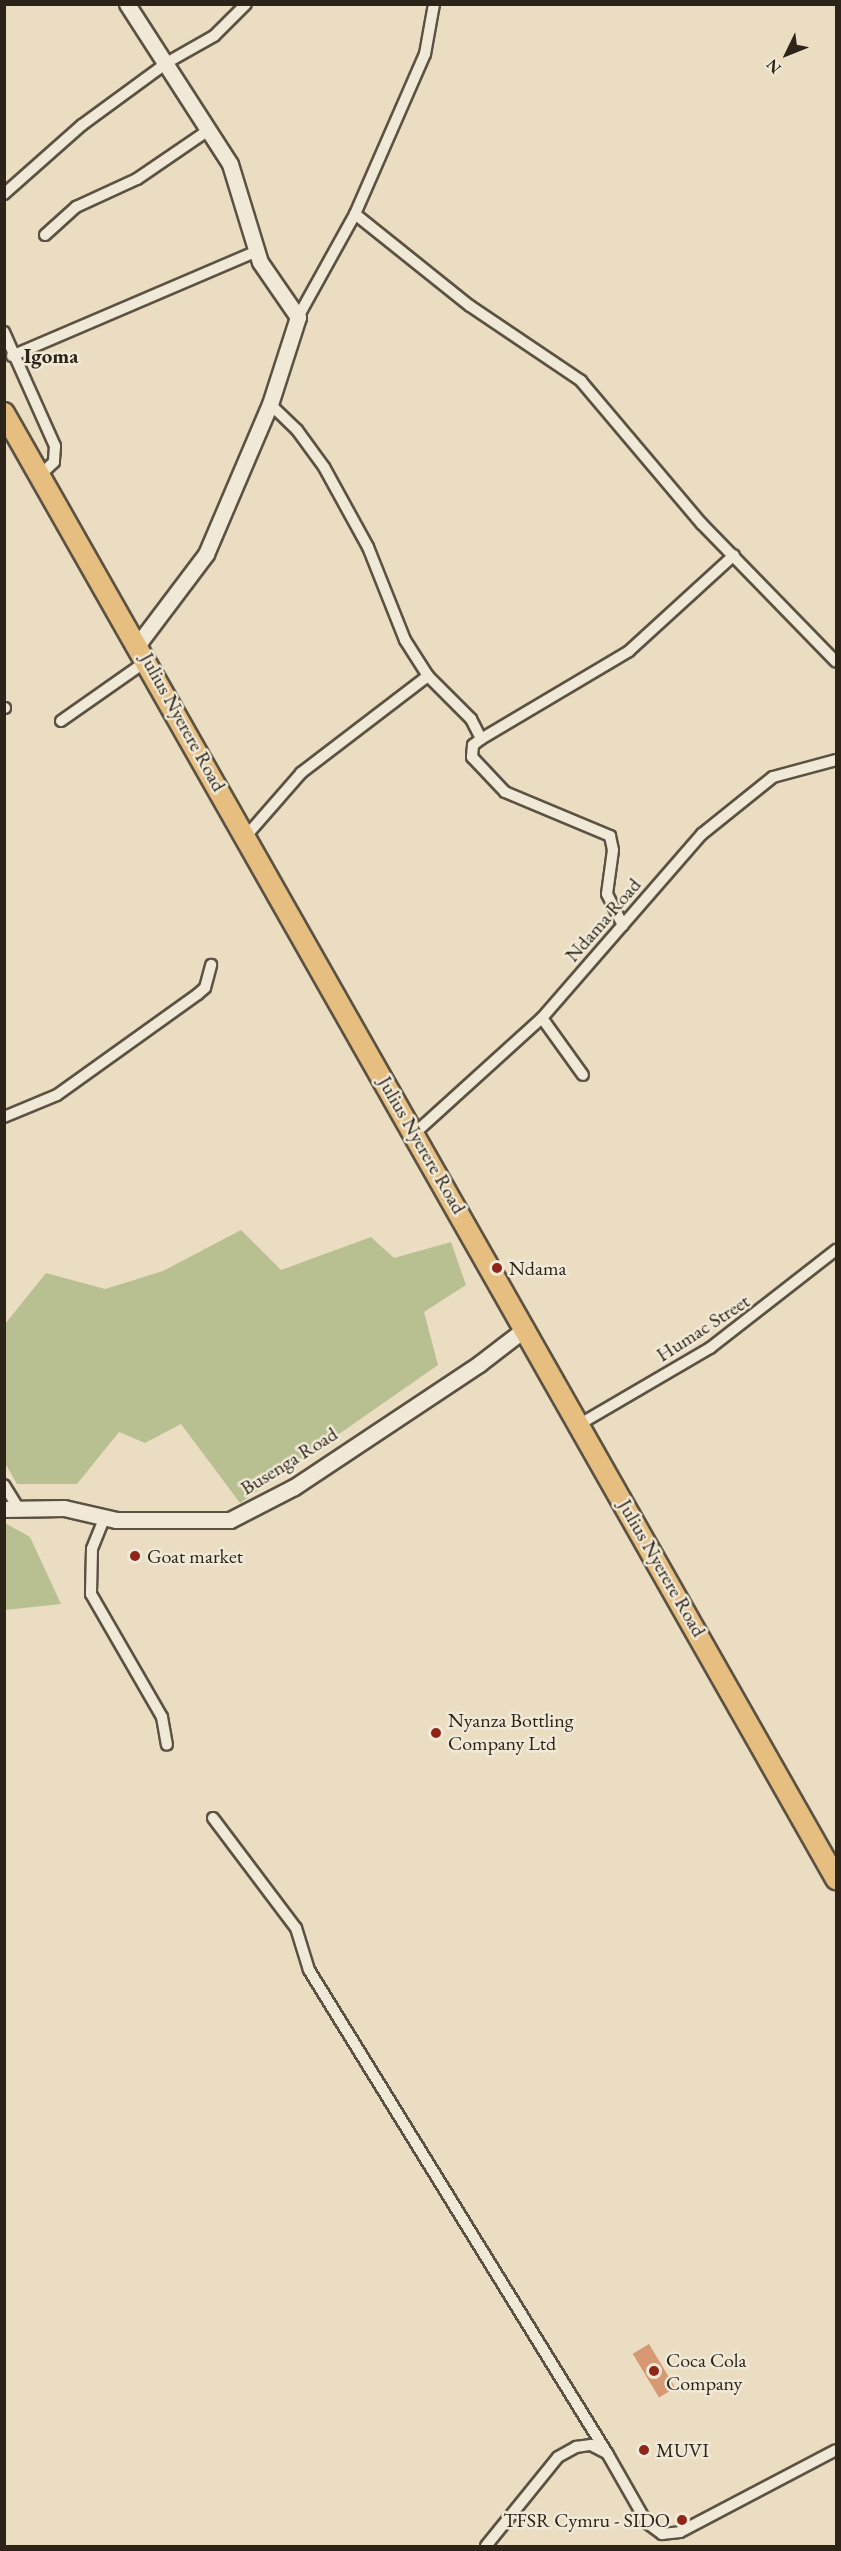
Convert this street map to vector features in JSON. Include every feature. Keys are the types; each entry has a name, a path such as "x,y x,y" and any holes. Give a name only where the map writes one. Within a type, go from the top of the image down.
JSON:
{"highway":[{"name":"Julius Nyerere Road","path":"4,412 144,651 837,1880"}],"main road":[{"path":"127,4 168,62 230,164 255,252 298,317 270,404 206,554 144,651"},
{"name":"Busenga Road","path":"11,1508 64,1508 104,1519 230,1520 294,1488 526,1328"}],"street":[{"path":"4,194 82,125 168,62 214,36 246,4"},
{"path":"298,317 355,214 426,54 434,4"},
{"path":"45,235 76,207 137,179 210,129"},
{"path":"355,214 470,306 581,381 702,524 837,662"},
{"path":"12,356 255,252"},
{"path":"4,332 12,356 55,446 54,462 41,474"},
{"path":"270,404 297,430 324,467 368,547 405,640 428,676 471,719 481,739"},
{"path":"623,925 607,894 613,850 610,836 505,792 472,757 473,745 629,651 734,555"},
{"path":"62,722 144,651"},
{"path":"247,835 301,773 428,676"},
{"name":"Ndama Road","path":"415,1133 542,1018 682,854 763,783 837,760"},
{"path":"4,1117 57,1095 198,994 205,987 212,965"},
{"path":"542,1018 583,1076"},
{"name":"Humac Street","path":"580,1424 710,1348 837,1250"},
{"path":"4,1485 11,1508"},
{"path":"104,1519 92,1549 92,1594 162,1717 167,1745"},
{"path":"213,1818 296,1928 309,1970 648,2523 662,2534 680,2532 837,2450"},
{"path":"486,2547 558,2457 576,2447 591,2445 607,2453"}],"green space":[{"path":"241,1230 281,1270 371,1237 394,1258 451,1242 466,1285 424,1312 438,1365 240,1503 181,1424 145,1443 119,1432 77,1484 17,1484 5,1463 5,1324 46,1273 105,1289 163,1271"},
{"path":"5,1523 30,1537 61,1604 5,1610"}],"building":[{"name":"Coca Cola Company","path":"649,2344 675,2388 659,2398 633,2354"}],"place":[{"name":"Ndama","path":"497,1268"},
{"name":"Goat market","path":"135,1556"},
{"name":"Nyanza Bottling Company Ltd","path":"436,1733"},
{"name":"Coca Cola Company","path":"654,2371"},
{"name":"MUVI","path":"644,2450"},
{"name":"TFSR Cymru - SIDO","path":"682,2520"}],"district":[{"name":"Igoma","path":"51,356"}]}
